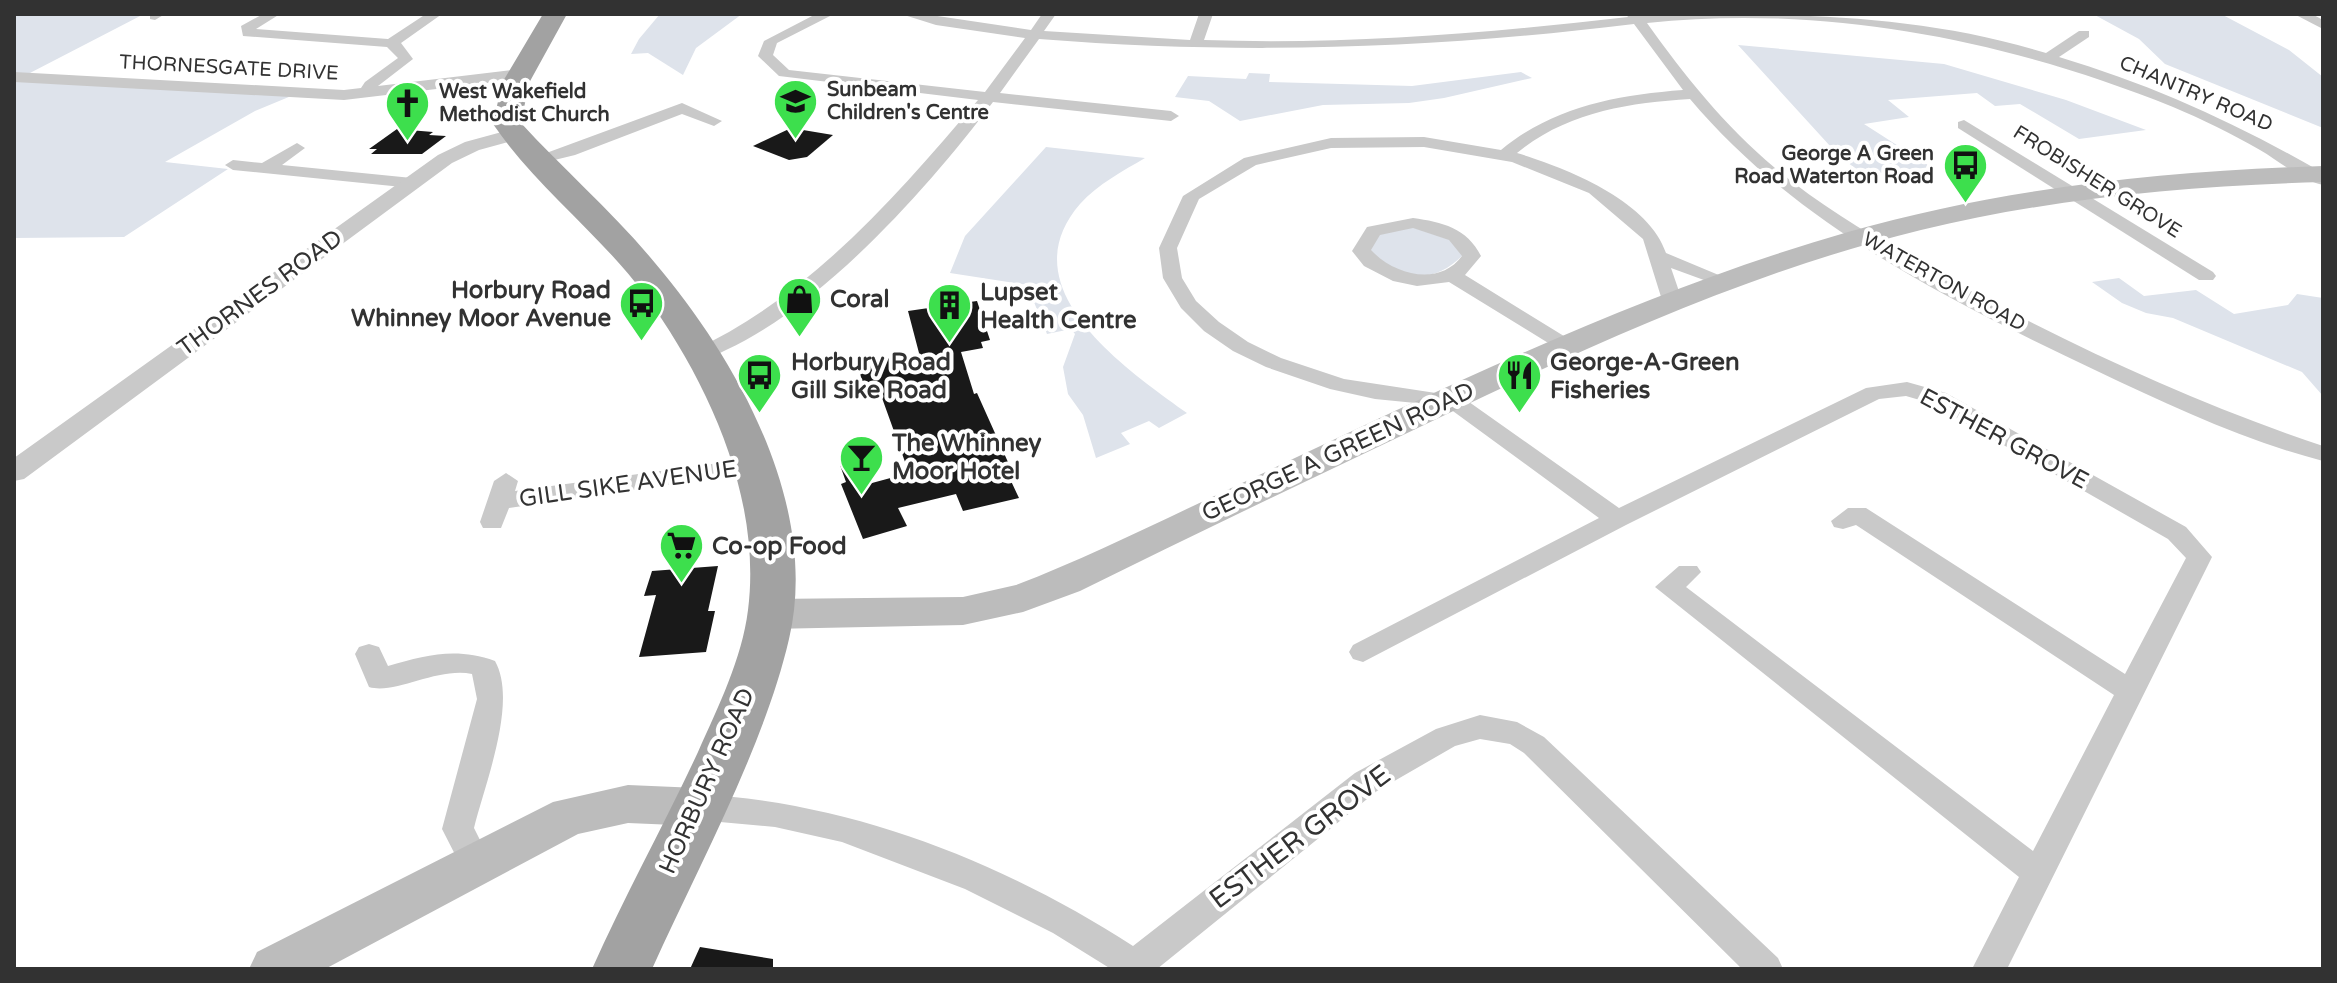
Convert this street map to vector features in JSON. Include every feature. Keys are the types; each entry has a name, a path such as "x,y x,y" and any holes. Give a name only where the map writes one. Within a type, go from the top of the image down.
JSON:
{"highway":[{"path":"527,147 507,124 505,113 520,74 555,14"},
{"name":"HORBURY ROAD","path":"527,147 599,218 662,294 699,355 755,466 768,513 773,577 770,614 749,687 698,807 622,969"}],"main road":[{"name":"GEORGE A GREEN ROAD","path":"770,614 963,611 1023,598 1066,581 1565,345 1723,281 1861,238 1957,214 2073,194 2148,184 2320,176"},
{"path":"275,969 475,862 569,816 599,808 651,803 698,807"}],"street":[{"path":"273,14 246,29 248,33 391,43 403,51 406,59 370,85 368,92"},
{"path":"391,43 435,14"},
{"path":"827,14 771,41 765,56 772,66 801,77 1171,116"},
{"name":"CHANTRY ROAD","path":"908,14 984,30 1035,35 1195,45 1342,46 1521,34 1635,17 1745,14 1835,20 1948,36 2046,59 2184,106 2320,176"},
{"path":"699,355 723,348 752,331 804,290 889,209 990,97 1049,14"},
{"path":"1195,45 1206,14"},
{"path":"2301,14 2323,25"},
{"path":"1503,16 1521,34"},
{"name":"WATERTON ROAD","path":"1635,17 1694,94 1769,171 1861,238 1996,313 2112,370 2323,454"},
{"path":"2046,59 2084,34"},
{"path":"31,78 60,63"},
{"name":"THORNESGATE DRIVE","path":"14,77 296,94 368,92 520,74"},
{"path":"1505,155 1545,126 1581,112 1623,101 1694,94"},
{"path":"666,100 714,121"},
{"path":"527,147 569,151 682,108"},
{"name":"FROBISHER GROVE","path":"1964,125 2206,276"},
{"path":"1617,519 1450,400 1366,391 1326,382 1249,351 1219,332 1179,290 1170,269 1168,248 1172,228 1182,209 1217,178 1241,166 1298,148 1400,140 1505,155 1576,180 1606,196 1653,237 1666,259 1672,280 1672,300"},
{"name":"THORNES ROAD","path":"14,472 457,152 527,147"},
{"path":"265,168 297,148"},
{"path":"233,165 412,183"},
{"path":"1452,276 1467,267 1472,256 1468,244 1455,234 1413,223 1382,227 1363,239 1361,251 1369,263 1385,273 1431,280 1452,276 1565,345"},
{"path":"1666,259 1723,281"},
{"name":"ESTHER GROVE","path":"1363,652 1617,519 1874,393 1898,389 1924,393 2157,521 2195,549 2198,564 2036,872 1989,969"},
{"name":"GILL SIKE AVENUE","path":"500,501 755,466"},
{"path":"1843,521 1857,514 2130,691"},
{"path":"1688,572 1668,587 2036,872"},
{"path":"369,654 379,679 453,662 472,662 485,668 491,699 458,829 475,862"},
{"name":"ESTHER GROVE","path":"1134,967 1366,782 1446,737 1480,727 1517,734 1534,745 1766,969"},
{"path":"698,807 805,819 939,864 1057,920 1134,967"}],"shaded area":[{"path":"14,14 144,14 28,74 296,94 255,111 165,162 228,169 124,237 14,238"},
{"path":"660,14 742,14 696,48 683,75 648,53 631,54"},
{"path":"2093,14 2221,14 2289,50 2323,77 2323,128 2165,64 2139,39"},
{"path":"1738,45 1944,64 2066,100 2146,130 2079,139 2020,104 1995,106 1977,93 1888,100 1909,117 1864,124 1931,167 1865,175 1841,158"},
{"path":"1521,72 1532,78 1444,98 1409,103 1323,105 1240,121 1209,101 1175,97 1188,76 1246,79 1249,73 1270,74 1269,82 1412,86"},
{"path":"1046,147 1145,158 1103,184 1080,204 1061,235 1057,266 1066,295 1083,324 1134,374 1187,413 1159,428 1149,421 1121,433 1130,444 1096,458 1083,415 1068,394 1063,367 1075,334 1071,329 1047,334 1027,285 950,273 965,236"},
{"path":"1413,227 1449,236 1463,255 1439,272 1416,276 1392,268 1369,251 1379,233"},
{"path":"2119,278 2144,296 2196,290 2234,314 2288,305 2297,294 2323,298 2323,396 2302,372 2173,318 2146,313 2122,303 2092,282"}],"building":[{"name":"Sunbeam Children's Centre","path":"791,128 833,135 807,157 789,160 753,146"},
{"name":"West Wakefield Methodist Church","path":"397,129 446,136 422,154 371,154 377,149 369,149"},
{"path":"977,301 990,340 981,342 983,348 961,352 974,394 977,393 1016,480 1011,481 1019,498 963,511 956,494 898,508 907,526 863,539 841,484 846,482 840,465 856,461 859,466 865,464 872,483 909,473 877,384 863,386 858,364 919,353 908,311"},
{"path":"718,566 708,611 715,611 706,652 639,657 656,595 644,596 652,571"},
{"path":"700,947 773,959 773,969 690,969"}],"place":[{"name":"Sunbeam Children's Centre","path":"796,140"},
{"name":"West Wakefield Methodist Church","path":"408,142"},
{"name":"George A Green Road Waterton Road","path":"1965,205"},
{"name":"Coral","path":"799,338"},
{"name":"Horbury Road Whinney Moor Avenue","path":"642,343"},
{"name":"Lupset Health Centre","path":"949,345"},
{"name":"Horbury Road Gill Sike Road","path":"760,415"},
{"name":"George-A-Green Fisheries","path":"1519,415"},
{"name":"The Whinney Moor Hotel","path":"861,496"},
{"name":"Co-op Food","path":"681,585"}]}
